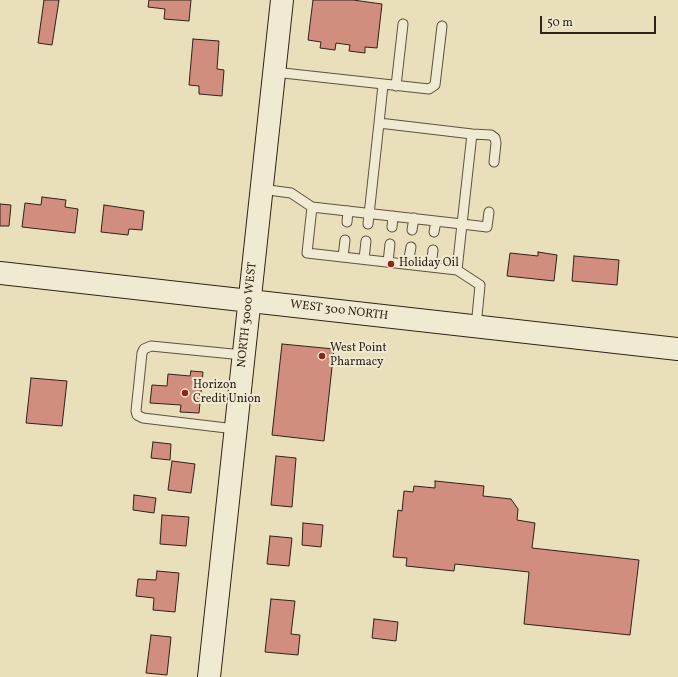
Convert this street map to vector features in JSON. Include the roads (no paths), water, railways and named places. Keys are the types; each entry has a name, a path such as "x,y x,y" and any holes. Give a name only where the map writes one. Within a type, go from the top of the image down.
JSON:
{"main road":[{"name":"NORTH 3000 WEST","path":"209,677 282,0"},
{"name":"WEST 300 NORTH","path":"0,273 678,349"}],"lane":[{"path":"396,86 403,24"},
{"path":"274,72 429,89 435,85 442,26"},
{"path":"368,224 383,85"},
{"path":"379,123 491,136 495,138 496,143 494,162"},
{"path":"457,270 472,134"},
{"path":"261,189 291,192 312,207 487,227 489,212"},
{"path":"312,207 307,253 457,270 480,285 476,327"},
{"path":"347,222 348,211"},
{"path":"392,227 393,216"},
{"path":"412,230 414,218"},
{"path":"434,232 436,221"},
{"path":"343,257 345,240"},
{"path":"364,259 366,241"},
{"path":"388,262 390,244"},
{"path":"408,264 410,247"},
{"path":"431,267 432,250"},
{"path":"235,429 140,417 137,415 136,411 142,353 144,349 151,346 243,355"}],"place":[{"name":"Holiday Oil","path":"391,264"},
{"name":"West Point Pharmacy","path":"322,356"},
{"name":"Horizon Credit Union","path":"185,393"}]}
